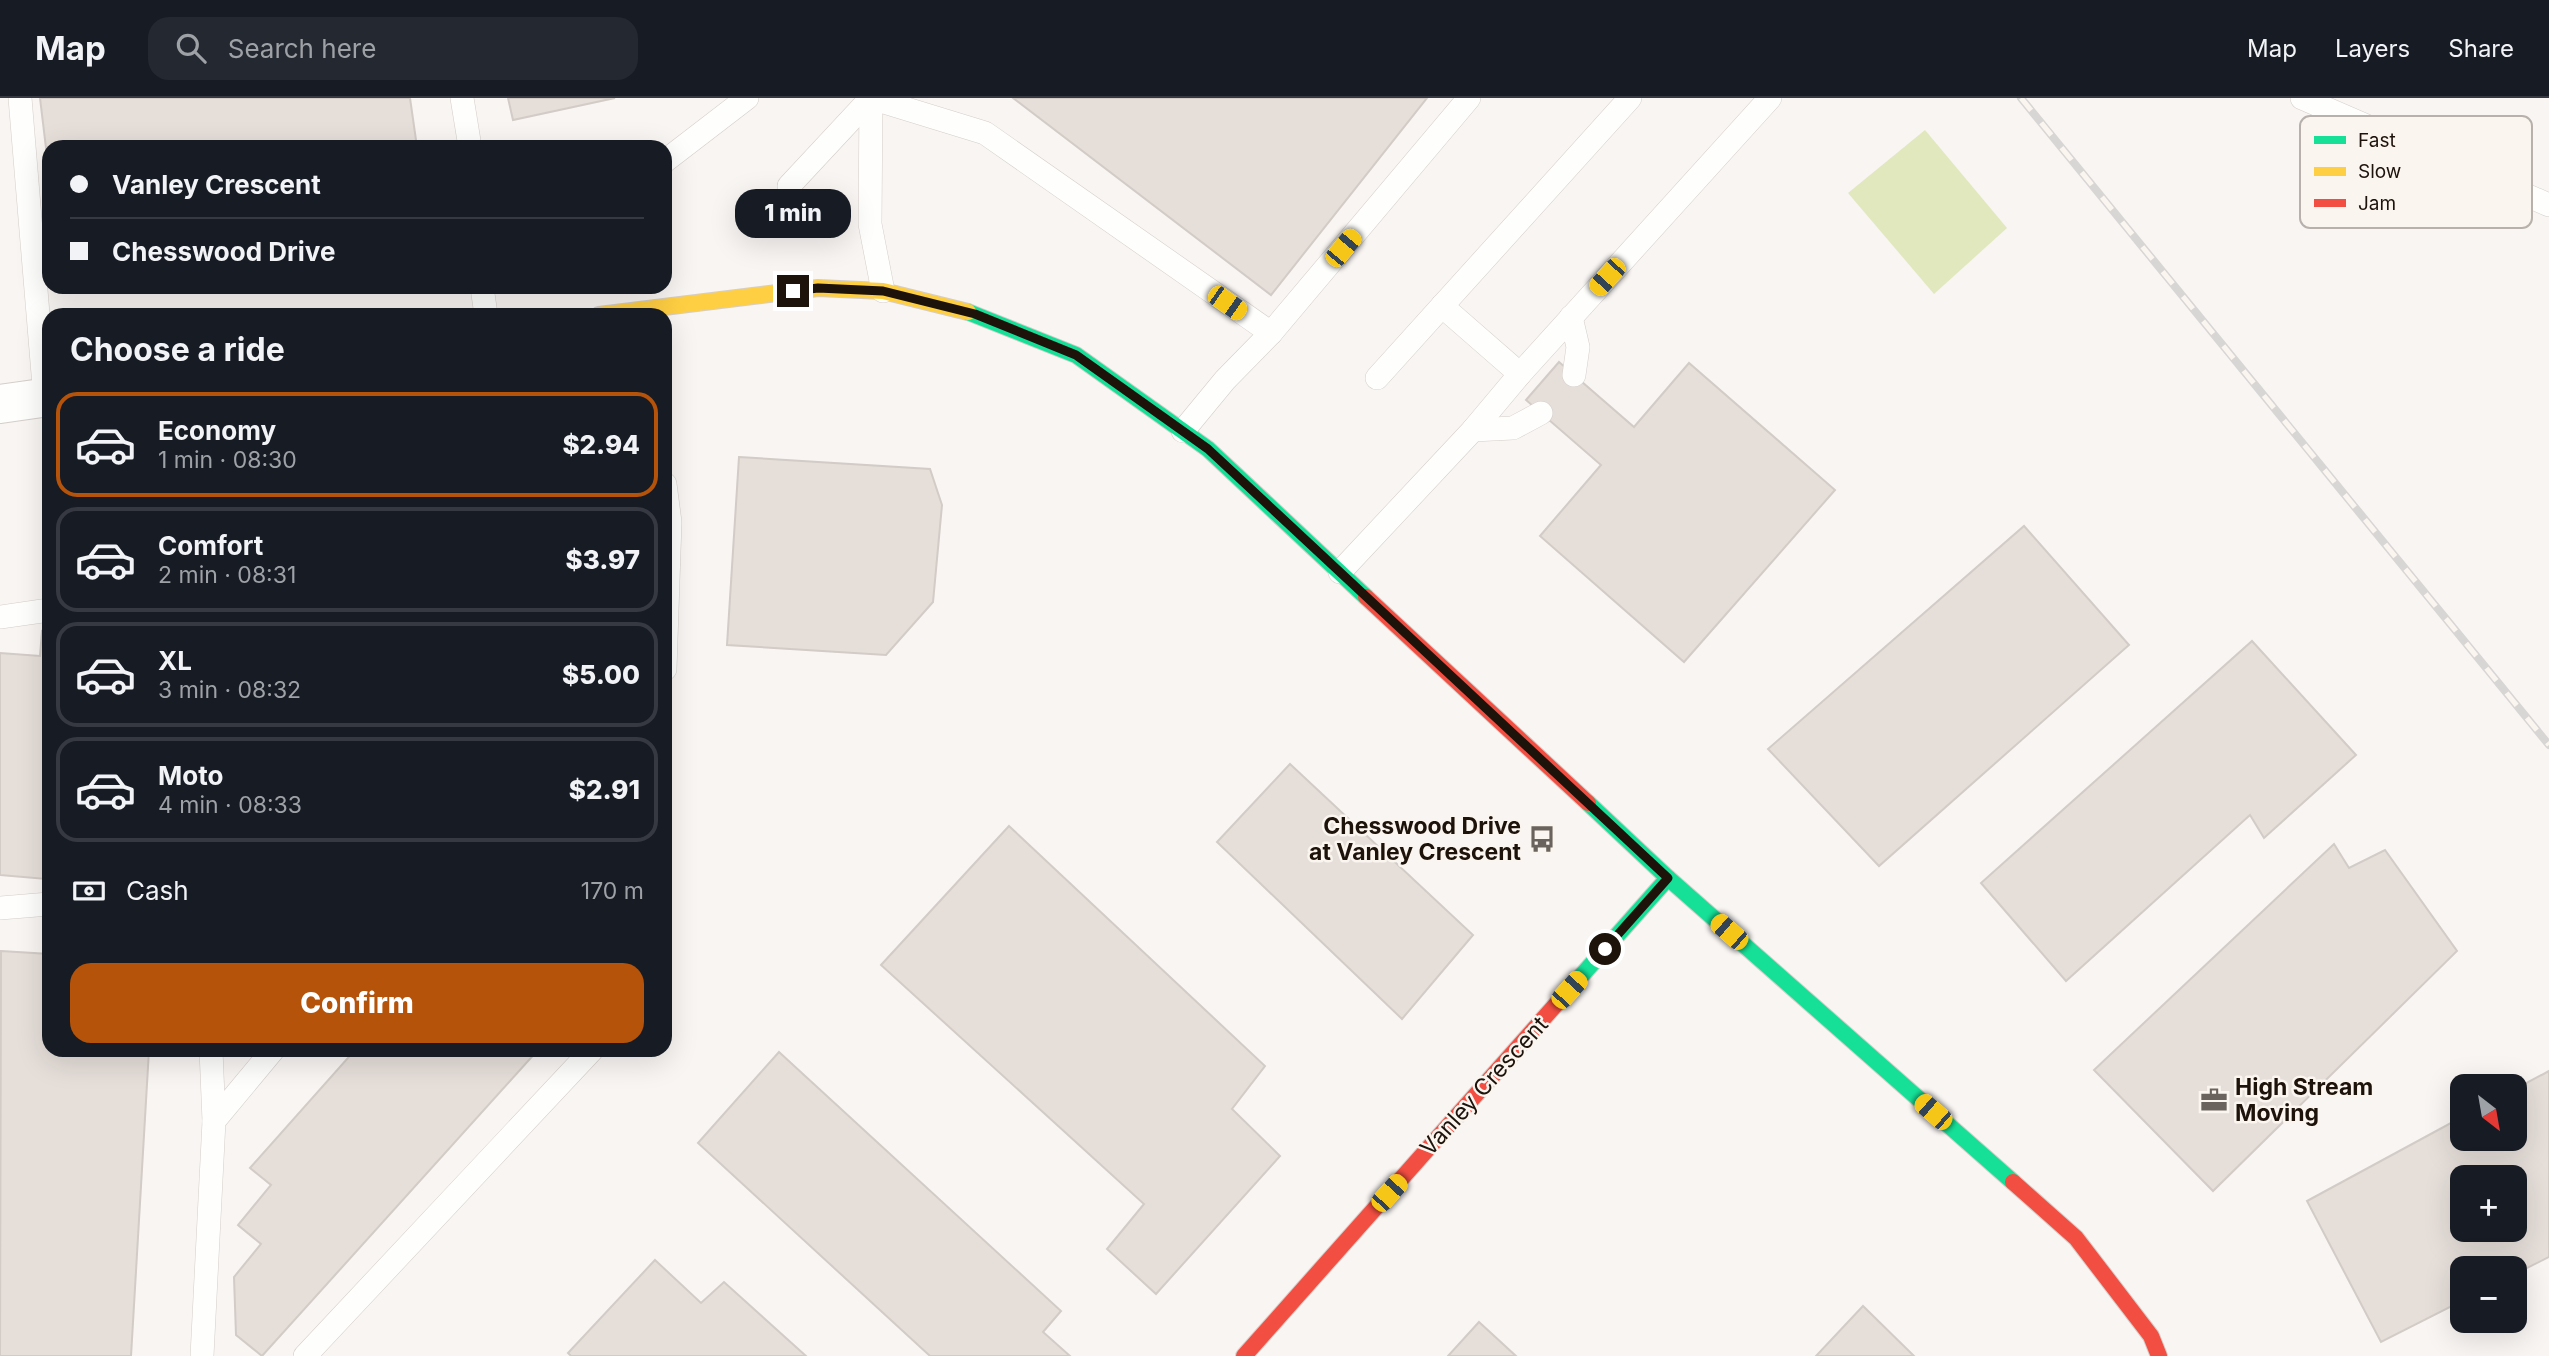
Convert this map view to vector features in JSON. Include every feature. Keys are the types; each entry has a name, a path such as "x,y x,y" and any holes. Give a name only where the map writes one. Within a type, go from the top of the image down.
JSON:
{"street":[{"path":"624,308 641,303 818,288 883,291 975,314 1076,355 1208,449 1668,878 2077,1238 2151,1336 2159,1356"},
{"path":"0,404 42,399"},
{"name":"Vanley Crescent","path":"1244,1356 1668,878"}],"lane":[{"path":"20,98 42,275"},
{"path":"463,98 469,140"},
{"path":"672,156 747,98"},
{"path":"789,186 871,98"},
{"path":"871,98 870,224 883,291"},
{"path":"871,98 985,133 1271,333"},
{"path":"1183,431 1225,380 1271,333 1469,98"},
{"path":"1377,378 1630,98"},
{"path":"1340,572 1473,430 1520,374 1770,98"},
{"path":"2302,98 2344,116"},
{"path":"2532,198 2549,205"},
{"path":"1442,306 1520,374"},
{"path":"1571,317 1578,346 1574,375"},
{"path":"1473,430 1513,428 1541,413"},
{"path":"0,617 42,611"},
{"path":"0,908 42,905"},
{"path":"202,1356 214,1121 211,1057"},
{"path":"214,1121 267,1057"},
{"path":"305,1356 585,1057"}],"green space":[{"path":"1925,130 2007,228 1934,294 1848,193"}],"building":[{"path":"40,98 410,98 416,140 45,140"},
{"path":"508,98 615,98 513,120"},
{"path":"1013,98 1427,98 1271,295"},
{"path":"1559,362 1634,427 1689,363 1835,490 1684,662 1540,536 1601,465 1526,400"},
{"path":"739,457 930,469 942,505 933,602 886,655 727,645"},
{"path":"2024,526 2129,645 1879,866 1768,749"},
{"path":"42,631 42,879 0,875 0,653 40,656"},
{"path":"2252,641 2356,755 2264,838 2250,815 2066,981 1981,883"},
{"path":"1290,764 1473,935 1402,1019 1217,842"},
{"path":"1009,826 1265,1066 1232,1109 1280,1156 1156,1294 1107,1249 1144,1204 881,965"},
{"path":"2334,844 2349,868 2385,850 2457,951 2213,1191 2094,1070"},
{"path":"1,951 42,954 42,1057 149,1057 131,1356 0,1356"},
{"path":"779,1052 1061,1311 1043,1332 1070,1356 930,1356 698,1143"},
{"path":"349,1057 532,1057 262,1356 236,1335 234,1277 261,1244 238,1225 271,1185 250,1168"},
{"path":"2549,1071 2549,1257 2527,1268 2527,1256 2450,1256 2450,1307 2381,1342 2307,1201 2450,1124 2450,1152 2527,1152 2527,1083"},
{"path":"655,1260 701,1303 724,1282 806,1356 571,1356 568,1353"},
{"path":"1863,1306 1914,1356 1816,1356"},
{"path":"1479,1322 1516,1356 1448,1356"}],"railway":[{"path":"2021,98 2549,745"}],"traffic: fast":[{"path":"968,312 1076,355 1208,449 1366,597"},
{"path":"1588,803 1668,878 2013,1182"},
{"path":"1559,1001 1668,878"}],"traffic: slow":[{"path":"656,308 818,288 883,291 968,312"}],"traffic: jam":[{"path":"1366,597 1588,803"},
{"path":"1244,1356 1559,1001"},
{"path":"2013,1182 2076,1238 2151,1336 2159,1356"}],"place":[{"name":"Chesswood Drive at Vanley Crescent","path":"1542,839"},
{"name":"High Stream Moving","path":"2214,1100"}],"route":[{"path":"793,291 818,288 883,291 975,314 1076,355 1208,449 1668,878 1605,949"}]}
